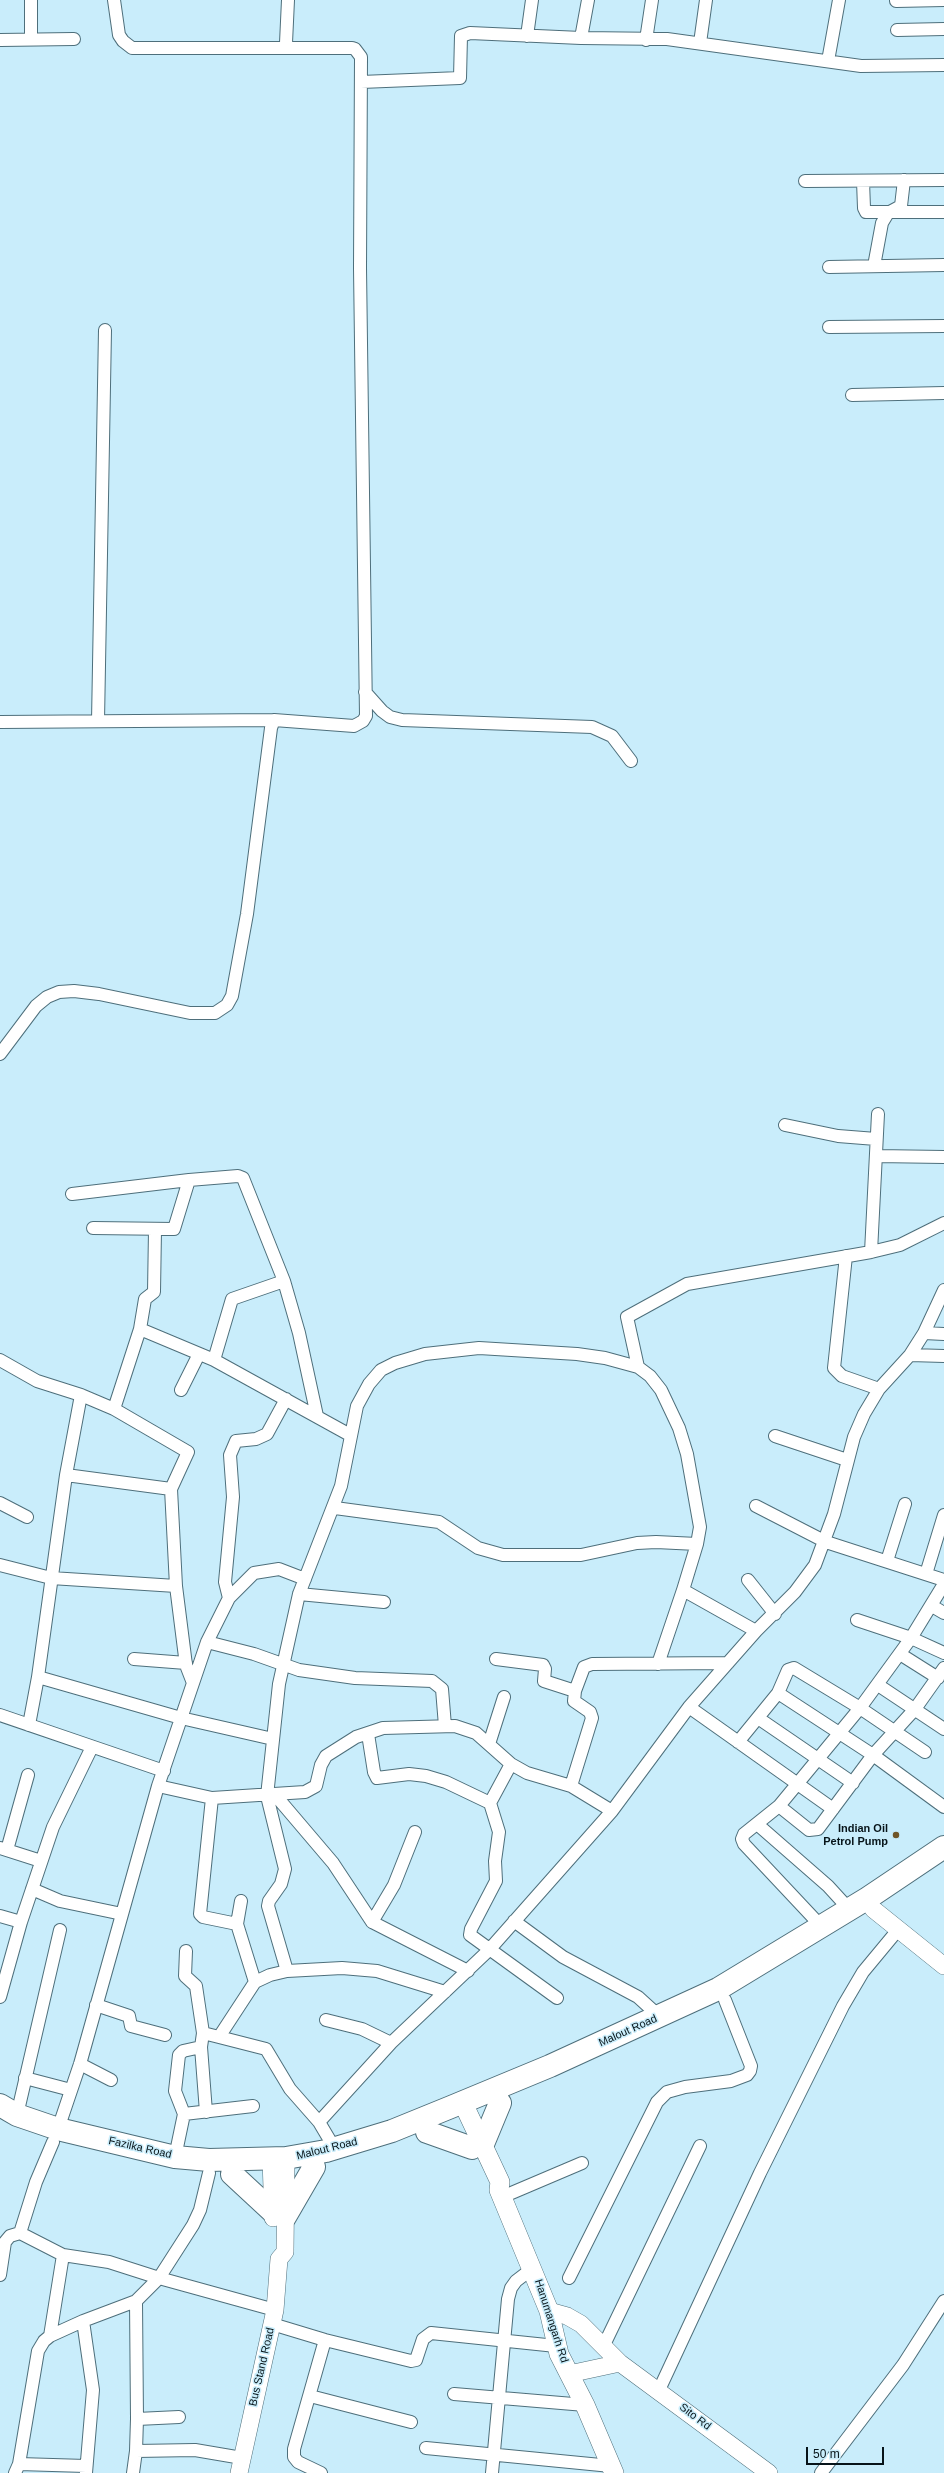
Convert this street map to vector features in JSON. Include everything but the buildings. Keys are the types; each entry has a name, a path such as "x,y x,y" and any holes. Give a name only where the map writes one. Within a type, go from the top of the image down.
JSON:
{"highway":[{"name":"Malout Road","path":"279,2165 460,2111 500,2103 553,2072 660,2016 718,1989 849,1909 944,1847"},
{"name":"Malout Road","path":"279,2165 314,2167 396,2144 427,2132 460,2111 725,2000 873,1909 944,1862"},
{"path":"427,2132 477,2146 500,2103"},
{"name":"Fazilka Road","path":"6,2114 55,2136 171,2169 232,2174 279,2165"},
{"name":"Fazilka Road","path":"55,2136 175,2157 279,2165"},
{"path":"232,2174 279,2214 314,2167"}],"main road":[{"path":"873,1909 897,1931 944,1966"},
{"name":"Hanumangarh Rd","path":"460,2111 477,2146 500,2182 501,2194 550,2311 556,2346 585,2405 613,2469"},
{"name":"Bus Stand Road","path":"241,2465 273,2317 279,2259 274,2251 279,2214 279,2165"},
{"name":"Sito Rd","path":"550,2311 567,2316 581,2324 604,2345 620,2363 659,2390 769,2473"},
{"path":"569,2374 620,2363"}],"street":[{"path":"31,38 32,0"},
{"path":"0,722 274,720 359,724 366,716 360,268 361,57 355,49 132,48 127,45 119,35 114,0"},
{"path":"288,0 286,43 289,48"},
{"path":"528,36 532,0"},
{"path":"581,38 588,0"},
{"path":"646,40 652,0"},
{"path":"700,43 706,0"},
{"path":"828,60 839,0"},
{"path":"896,1 944,0"},
{"path":"897,30 944,29"},
{"path":"361,82 460,78 462,34 646,40 667,39 871,67 944,65"},
{"path":"0,40 74,38"},
{"path":"874,266 882,223 888,213 901,206 904,180"},
{"path":"805,181 944,180"},
{"path":"863,181 864,211 888,213 944,212"},
{"path":"829,267 944,265"},
{"path":"829,327 944,326"},
{"path":"98,721 105,330"},
{"path":"852,395 944,393"},
{"path":"365,692 382,711 390,717 402,720 592,727 612,736 631,761"},
{"path":"0,1054 35,1007 47,997 59,992 74,991 99,994 190,1012 215,1013 227,1005 232,996 239,965 269,736 274,720"},
{"path":"871,1252 878,1114"},
{"path":"785,1125 838,1136 876,1139"},
{"path":"876,1156 944,1156"},
{"path":"72,1194 189,1180 238,1176 244,1178 284,1281 299,1333 317,1416"},
{"path":"93,1228 172,1230 176,1227 189,1180"},
{"path":"638,1367 627,1317 687,1284 871,1252 900,1245 944,1223"},
{"path":"114,1409 140,1329 145,1299 154,1292 155,1230"},
{"path":"846,1256 834,1368 842,1376 879,1389"},
{"path":"214,1360 232,1298 284,1281"},
{"path":"319,2122 391,2043 489,1950 612,1811 689,1707 756,1631 795,1592 815,1565 826,1542 854,1437 879,1389 910,1355 924,1333 944,1290"},
{"path":"140,1329 214,1360 350,1435"},
{"path":"924,1333 944,1334"},
{"path":"287,1971 268,1906 269,1901 281,1884 285,1869 272,1796 273,1739 282,1666 299,1594 335,1508 341,1486 357,1406 369,1384 381,1370 395,1363 425,1354 480,1348 542,1351 605,1358 638,1367 650,1376 661,1390 679,1428 687,1454 700,1527 697,1544 683,1590 658,1664"},
{"path":"181,1390 199,1354"},
{"path":"910,1355 944,1356"},
{"path":"0,1360 37,1381 81,1395 114,1409 188,1451 171,1489 176,1586 186,1663 193,1683"},
{"path":"29,1725 38,1677 66,1475 81,1395"},
{"path":"228,1598 225,1582 233,1497 230,1455 236,1441 256,1439 267,1434 286,1399"},
{"path":"775,1436 847,1460"},
{"path":"66,1475 171,1489"},
{"path":"0,1503 26,1517"},
{"path":"886,1561 905,1504"},
{"path":"756,1506 826,1542 944,1580"},
{"path":"335,1508 439,1522 478,1548 503,1555 581,1555 637,1543 656,1542 697,1544"},
{"path":"926,1574 944,1515"},
{"path":"0,1565 51,1578 176,1586"},
{"path":"20,2233 36,2182 55,2136 80,2064 158,1786 207,1642 228,1598 258,1571 279,1569 305,1579"},
{"path":"748,1580 774,1614"},
{"path":"821,1926 744,1844 744,1834 779,1806 798,1785 860,1708 911,1638 932,1606 944,1584"},
{"path":"683,1590 756,1631"},
{"path":"299,1594 384,1602"},
{"path":"932,1606 944,1613"},
{"path":"857,1620 911,1638 944,1653"},
{"path":"207,1642 254,1654 282,1666 355,1678 432,1681 442,1690 445,1726"},
{"path":"779,1806 809,1830 814,1831 818,1829 873,1755 893,1731 915,1709 941,1673 900,1654"},
{"path":"496,1659 543,1665 545,1669 544,1681 575,1691"},
{"path":"134,1660 186,1663"},
{"path":"571,1786 592,1718 590,1712 574,1701 575,1691 581,1670 587,1665 728,1663"},
{"path":"738,1742 778,1693 788,1670 794,1668 860,1708 925,1752"},
{"path":"38,1677 181,1718 273,1739"},
{"path":"878,1685 944,1729"},
{"path":"778,1693 873,1755 944,1807"},
{"path":"489,1744 504,1697"},
{"path":"689,1707 833,1809"},
{"path":"0,1715 164,1771"},
{"path":"758,1718 817,1760 853,1783"},
{"path":"158,1786 212,1798 272,1796 312,1790 316,1786 320,1765 326,1756 343,1744 383,1728 445,1726 465,1727 476,1733 511,1764 527,1773 571,1786 612,1811"},
{"path":"368,1734 377,1778 409,1774 426,1776 446,1782 490,1803"},
{"path":"1,1989 40,1861 55,1821 92,1747"},
{"path":"511,1764 490,1803 499,1832 495,1862 496,1881 470,1932 472,1938 557,1998"},
{"path":"28,1775 3,1849 40,1861"},
{"path":"272,1796 333,1863 372,1922 468,1971"},
{"path":"212,1798 200,1914 203,1917 237,1924"},
{"path":"757,1824 828,1886 849,1909"},
{"path":"372,1922 394,1884 415,1832"},
{"path":"32,1889 60,1902 122,1914"},
{"path":"241,1901 237,1924 255,1982"},
{"path":"0,1916 21,1922"},
{"path":"514,1921 563,1957 638,1997 660,2016"},
{"path":"6,2114 26,2078 60,1930"},
{"path":"659,2390 760,2173 844,2006 863,1972 897,1931"},
{"path":"186,1951 185,1976 196,1986 202,2033 201,2047 206,2112"},
{"path":"219,2037 255,1982 270,1975 287,1971 317,1968 377,1971 445,1992"},
{"path":"569,2278 657,2102 667,2092 685,2087 731,2081 750,2071 751,2066 725,2000"},
{"path":"96,2005 129,2016 131,2026 165,2035"},
{"path":"326,2020 362,2029 391,2043"},
{"path":"202,2033 266,2049 290,2089 319,2122 335,2149"},
{"path":"175,2157 184,2114 174,2091 179,2056 183,2051 201,2047"},
{"path":"80,2064 111,2080"},
{"path":"26,2078 71,2090"},
{"path":"184,2114 253,2106"},
{"path":"604,2345 700,2146"},
{"path":"501,2194 582,2163"},
{"path":"82,2321 93,2390 86,2469 17,2468 38,2351 44,2341 50,2336 82,2321 136,2301 159,2278 193,2225 200,2210 209,2173"},
{"path":"0,2274 6,2242 10,2236 20,2233 63,2254 109,2262 159,2278 273,2317 325,2340 411,2361 416,2360 424,2339 431,2333 505,2342 556,2346"},
{"path":"50,2336 63,2254"},
{"path":"492,2473 511,2288 533,2268"},
{"path":"133,2473 136,2451 137,2419 136,2301"},
{"path":"821,2473 903,2365 944,2301"},
{"path":"321,2473 298,2462 294,2457 294,2449 325,2340"},
{"path":"454,2394 585,2405"},
{"path":"310,2396 410,2422"},
{"path":"137,2419 179,2417"},
{"path":"426,2448 493,2455 558,2467 613,2469"},
{"path":"136,2451 195,2450 241,2465"}],"place":[{"name":"Indian Oil Petrol Pump","path":"896,1835"}]}
